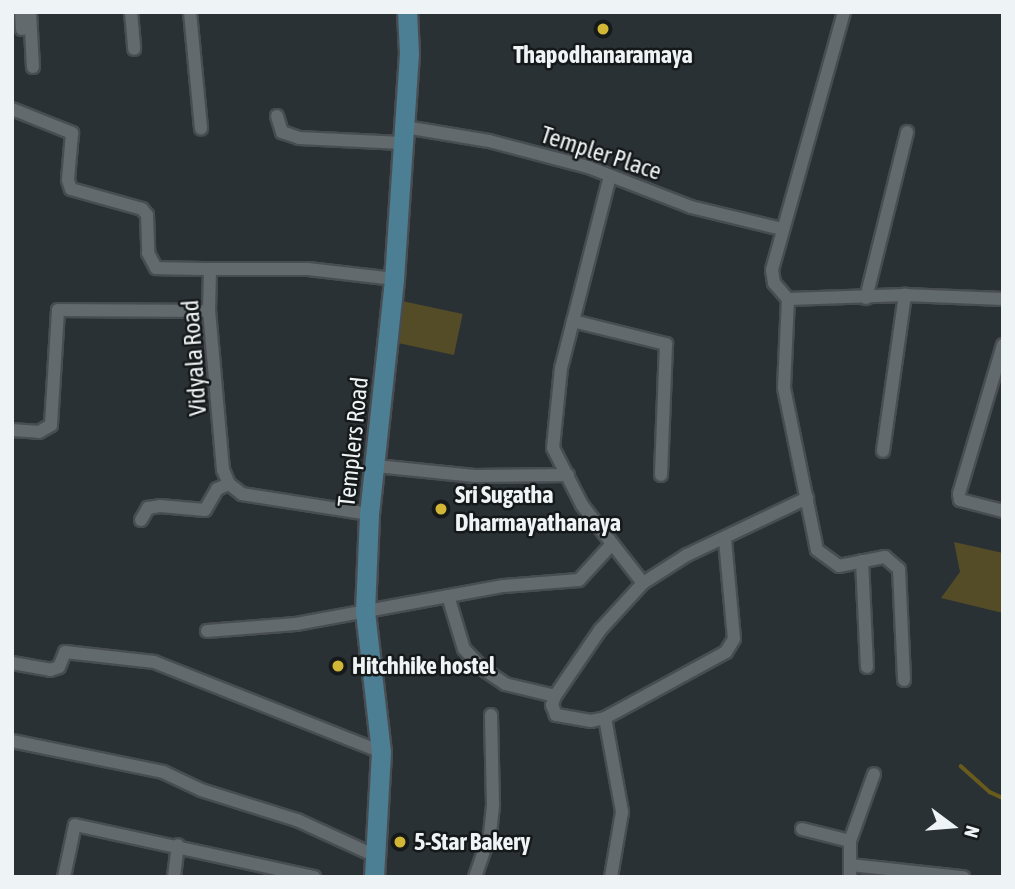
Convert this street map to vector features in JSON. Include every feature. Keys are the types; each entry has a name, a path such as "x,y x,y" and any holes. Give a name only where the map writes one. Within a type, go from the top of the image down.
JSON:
{"main road":[{"name":"Templers Road","path":"378,871 381,752 365,611 369,514 394,279 407,12"}],"street":[{"path":"21,12 22,30"},
{"path":"30,12 33,67"},
{"path":"131,12 134,49"},
{"path":"190,12 201,128"},
{"path":"845,12 772,271 774,283 788,299 783,388 817,550 826,561 839,566 885,557 900,569 904,680"},
{"path":"12,109 72,133 68,180 71,189 142,209 147,215 148,253 156,268 210,269"},
{"name":"Templer Place","path":"276,116 282,132 299,138 403,135 489,141 610,176 691,207 782,229"},
{"path":"866,298 906,132"},
{"path":"610,176 561,368 553,448 611,545 643,583"},
{"name":"Vidyala Road","path":"229,484 223,470 209,311 210,269 309,269 394,279"},
{"path":"788,299 905,295 1003,299"},
{"path":"883,451 905,295"},
{"path":"12,430 39,432 51,425 58,310 209,311"},
{"path":"573,321 666,344 661,475"},
{"path":"1003,345 959,494 960,500 1003,510"},
{"path":"376,466 474,476 568,475"},
{"path":"141,520 148,508 205,510 217,489 229,484 242,494 369,514"},
{"path":"725,540 731,646 652,697 605,718 591,721 556,715 552,705 555,696 600,630 643,583 687,555 725,540 807,498"},
{"path":"208,631 296,624 448,596 579,580 611,545"},
{"path":"862,561 867,667"},
{"path":"448,596 464,649 483,670 505,684 555,696"},
{"path":"12,663 50,670 59,667 65,652 154,662 381,752"},
{"path":"475,877 490,834 493,804 491,715"},
{"path":"605,718 622,812 611,877"},
{"path":"12,741 163,772 201,790 297,820 378,871"},
{"path":"874,774 850,841 850,871 963,877"},
{"path":"64,877 75,825 178,845 314,877"},
{"path":"802,829 850,841"},
{"path":"174,877 178,845"}],"shaded area":[{"path":"402,301 463,314 454,355 393,342"},
{"path":"954,542 1003,553 1003,613 941,598 960,572"}],"waterway":[{"path":"961,766 990,792 1003,798"}],"place":[{"name":"Thapodhanaramaya","path":"603,29"},
{"name":"Sri Sugatha Dharmayathanaya","path":"441,509"},
{"name":"Hitchhike hostel","path":"338,666"},
{"name":"5-Star Bakery","path":"400,842"}]}
